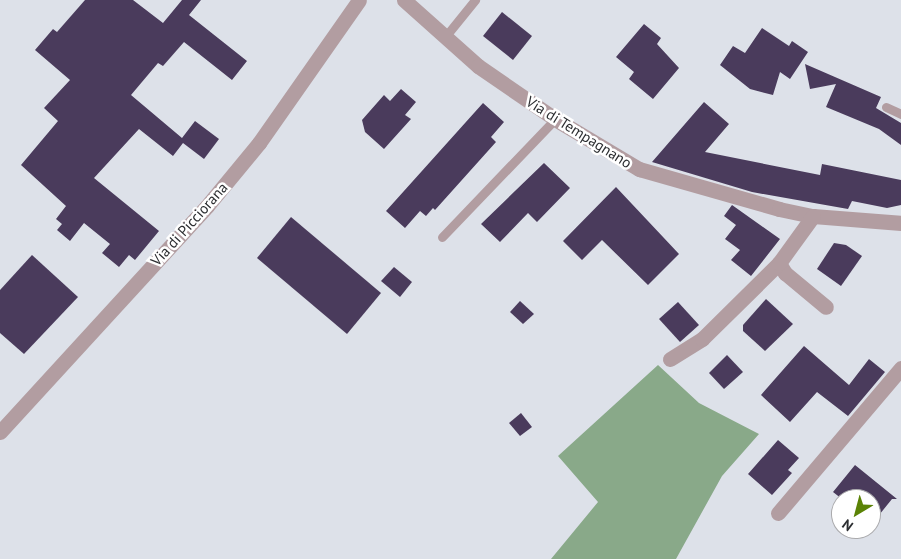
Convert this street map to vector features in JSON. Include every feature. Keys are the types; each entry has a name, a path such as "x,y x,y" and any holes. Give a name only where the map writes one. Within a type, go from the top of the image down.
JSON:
{"street":[{"name":"Via di Picciorana","path":"0,432 207,206 258,143 360,0"},
{"name":"Via di Tempagnano","path":"404,0 478,66 555,119 639,169 813,216 901,223"},
{"path":"670,360 702,339 779,263 813,216"},
{"path":"779,263 785,274 826,307"},
{"path":"778,513 901,368"}],"lane":[{"path":"445,37 475,0"},
{"path":"886,107 901,114"},
{"path":"442,237 555,119"}],"green space":[{"path":"658,365 699,403 759,434 722,476 676,559 551,559 598,502 558,456"}],"building":[{"path":"85,0 133,0 163,23 182,0 201,0 189,15 247,61 232,80 184,42 163,66 158,63 131,95 182,138 195,121 219,139 204,159 183,143 173,156 139,129 94,178 159,231 135,260 129,255 119,267 102,253 110,244 84,223 70,241 57,230 62,224 56,219 66,206 21,165 58,121 44,108 70,80 35,50 53,29 57,32"},
{"path":"502,12 532,36 513,60 483,36"},
{"path":"644,24 661,38 657,44 679,68 653,99 629,79 634,72 616,57"},
{"path":"762,28 789,46 792,41 808,52 790,79 780,72 773,95 750,89 720,65 733,46 745,53"},
{"path":"805,64 881,97 876,108 901,123 901,145 879,129 826,107 836,84 810,89"},
{"path":"401,89 416,102 405,115 411,119 384,149 365,132 362,120 384,95 390,101"},
{"path":"704,102 729,124 705,152 820,175 822,164 901,180 901,205 887,208 852,201 848,209 752,192 652,162"},
{"path":"483,103 504,122 491,137 496,142 435,210 433,208 426,216 420,211 405,228 386,211"},
{"path":"544,163 570,188 537,222 528,213 500,242 481,224"},
{"path":"616,187 679,254 648,285 602,240 582,260 563,241"},
{"path":"732,205 780,239 751,276 731,260 740,250 725,239 736,225 724,216"},
{"path":"291,217 381,293 347,334 257,258"},
{"path":"834,243 846,245 862,256 841,286 817,269"},
{"path":"32,255 78,297 24,354 0,333 0,290"},
{"path":"394,267 412,282 400,297 381,281"},
{"path":"766,299 793,324 765,351 743,331 743,325"},
{"path":"520,301 534,314 523,324 510,312"},
{"path":"678,302 699,325 680,342 659,319"},
{"path":"804,346 849,385 869,359 885,372 848,416 817,392 790,422 761,395"},
{"path":"727,355 743,372 724,389 709,373"},
{"path":"521,413 532,427 520,436 509,423"},
{"path":"778,440 799,458 788,470 792,473 772,495 748,474"},
{"path":"855,465 897,499 892,499 881,513 881,489 835,489"}]}
